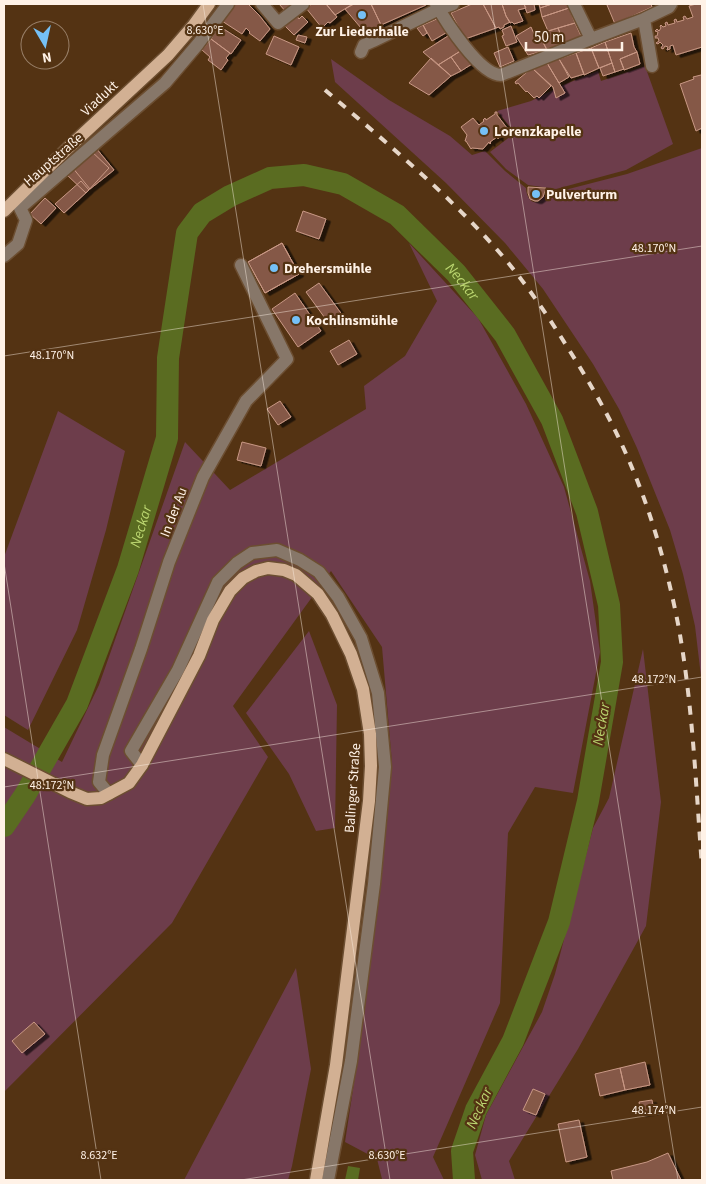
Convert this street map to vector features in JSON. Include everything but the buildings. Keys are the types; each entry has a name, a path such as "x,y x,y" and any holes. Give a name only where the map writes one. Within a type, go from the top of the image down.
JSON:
{"main road":[{"name":"Viadukt","path":"4,211 68,148 168,55 210,4"},
{"name":"Balinger Straße","path":"4,759 87,799 101,798 109,794 129,783 142,765 199,656 213,620 230,591 243,578 256,571 268,568 284,570 296,575 318,594 332,616 351,654 363,689 370,734 371,766 369,802 336,1065 316,1180"}],"street":[{"name":"Hauptstraße","path":"4,256 18,244 26,220 20,208 165,83 228,4"},
{"path":"262,4 278,23 304,4"},
{"path":"361,52 364,46 438,6 453,4"},
{"path":"574,4 591,39"},
{"path":"438,6 475,60 496,75 501,75 644,19 669,7 671,4"},
{"path":"644,19 652,66"},
{"name":"In der Au","path":"109,794 99,782 103,755 141,649 169,562 203,477 246,401 287,359 241,265"},
{"path":"142,765 131,752 178,670 218,582 237,563 252,553 277,550 300,560 319,572 338,597 361,638 378,693 385,767 374,884 352,1051 328,1180"}],"shaded area":[{"path":"331,59 389,100 450,136 472,155 485,151 526,188 529,198 534,202 541,200 546,191 557,192 627,174 702,148 702,685 695,626 670,530 619,409 593,364 543,289 505,243 446,183 335,82"},
{"path":"645,66 673,144 626,170 556,189 528,185 506,169 490,152 515,133 497,111 531,101 563,85 598,71 601,81"},
{"path":"409,243 478,318 526,404 564,487 590,581 600,652 573,793 535,787 508,833 500,1003 433,1157 444,1180 382,1180 377,1159 345,1142 360,1043 392,763 382,647 331,571 233,706 268,757 172,923 4,1092 4,727 62,762 99,685 185,442 230,490 366,409 364,386 405,356 437,301"},
{"path":"58,411 125,451 106,530 77,630 28,730 4,715 4,557"},
{"path":"309,631 337,705 335,828 316,831 289,774 246,713"},
{"path":"643,649 661,802 646,926 578,1049 509,1161 515,1180 482,1180 475,1155 486,1115 542,1012 555,974 593,828 609,798"},
{"path":"296,968 311,1069 288,1180 184,1180"},
{"path":"348,1166 360,1168 358,1180 345,1180"}],"waterway":[{"name":"Neckar","path":"4,826 25,795 77,704 128,569 167,438 168,358 187,233 202,213 230,196 270,178 304,175 343,184 397,215 456,273 505,335 552,420 587,512 609,605 612,662 588,801 559,922 513,1041 476,1110 462,1151 464,1180"}],"railway":[{"path":"325,90 442,193 506,260 545,312 614,427 636,477 651,519 670,585 679,629 691,718 702,867"}],"place":[{"name":"Zur Liederhalle","path":"362,15"},
{"name":"Lorenzkapelle","path":"484,131"},
{"name":"Pulverturm","path":"536,194"},
{"name":"Drehersmühle","path":"274,268"},
{"name":"Kochlinsmühle","path":"296,320"}]}
